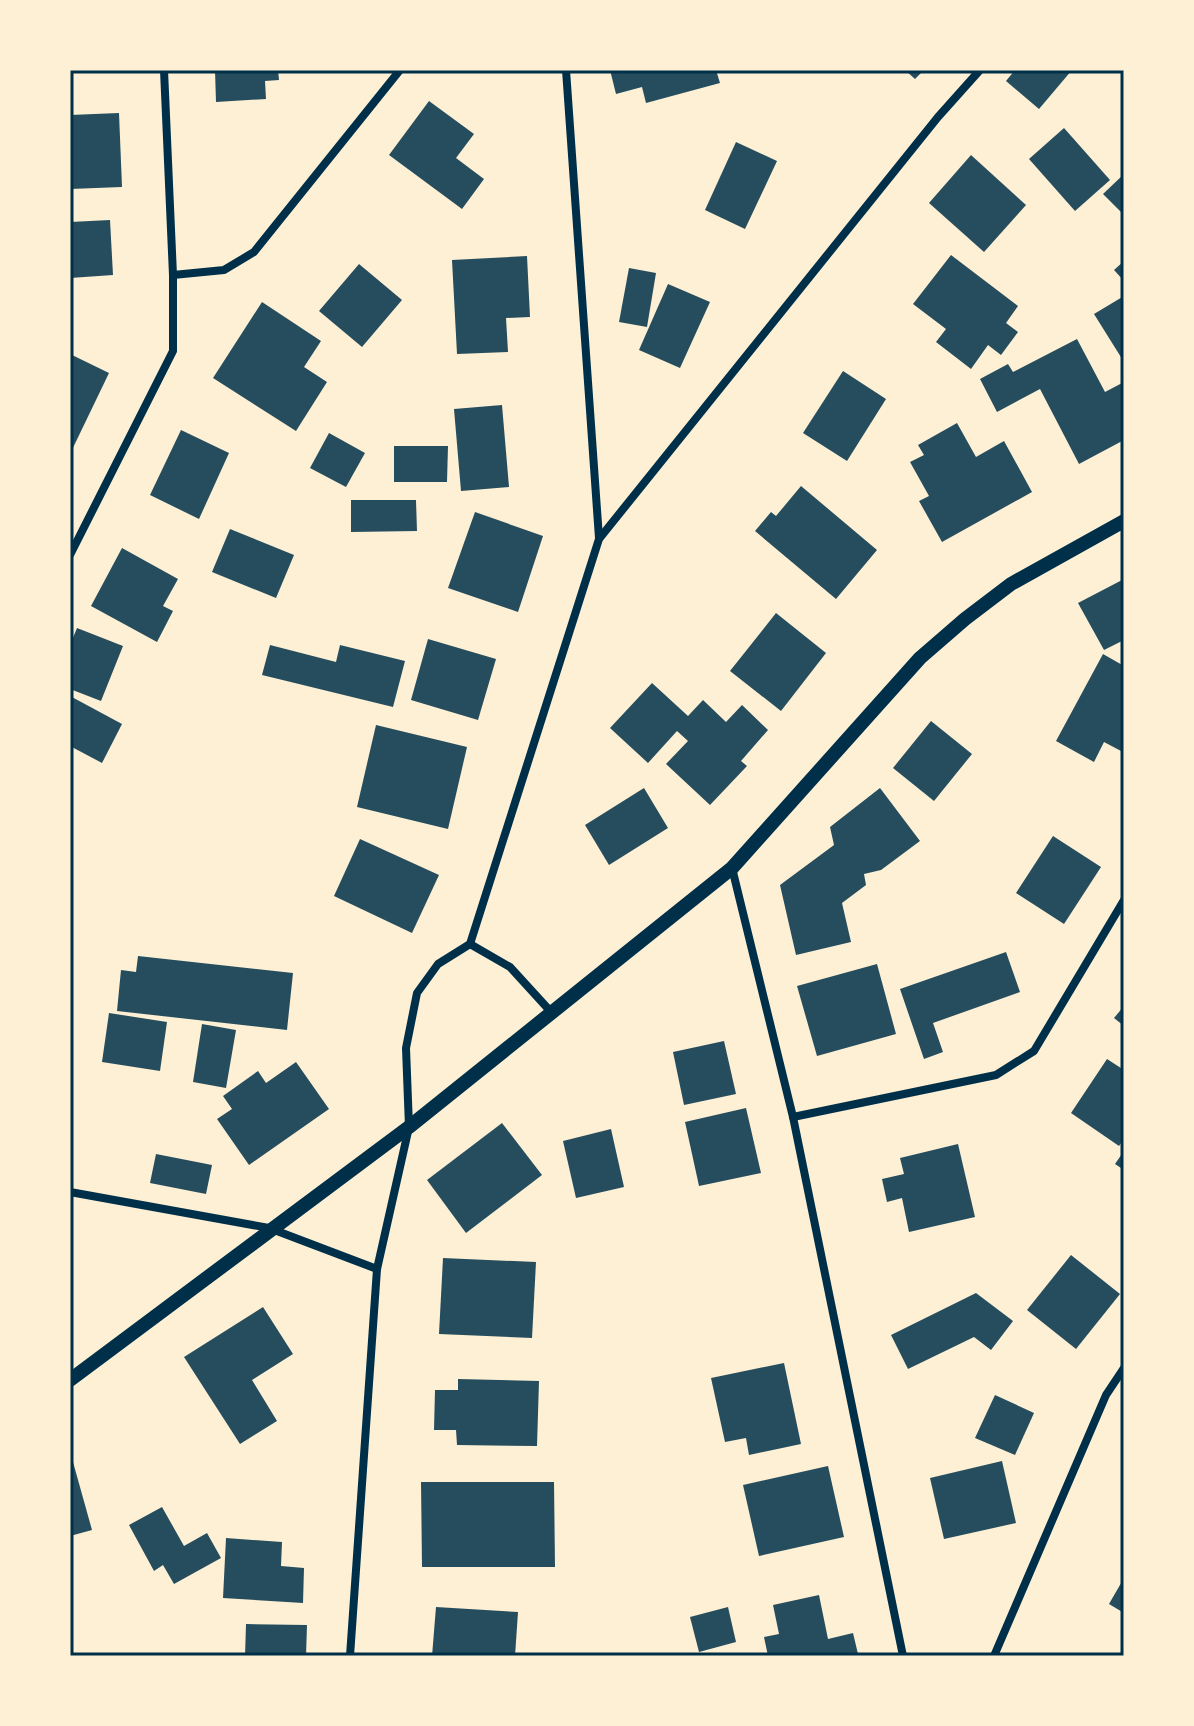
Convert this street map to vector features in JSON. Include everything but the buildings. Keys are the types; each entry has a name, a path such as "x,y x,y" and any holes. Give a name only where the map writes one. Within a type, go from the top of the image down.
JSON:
{"street":[{"path":"70,555 173,351 173,275 164,70"},
{"path":"173,275 224,270 254,252 400,70"},
{"path":"566,70 599,539"},
{"path":"350,1656 377,1269 409,1127 406,1048 417,993 438,964 470,944 599,539 938,117 980,70"},
{"path":"70,1380 269,1228 409,1127 732,868 932,648 1011,584 1124,521"},
{"path":"732,868 793,1117 903,1656"},
{"path":"793,1117 996,1075 1034,1051 1124,900"},
{"path":"470,944 510,967 552,1013"},
{"path":"70,1192 269,1228 377,1269"},
{"path":"994,1656 1106,1395 1124,1368"}]}
